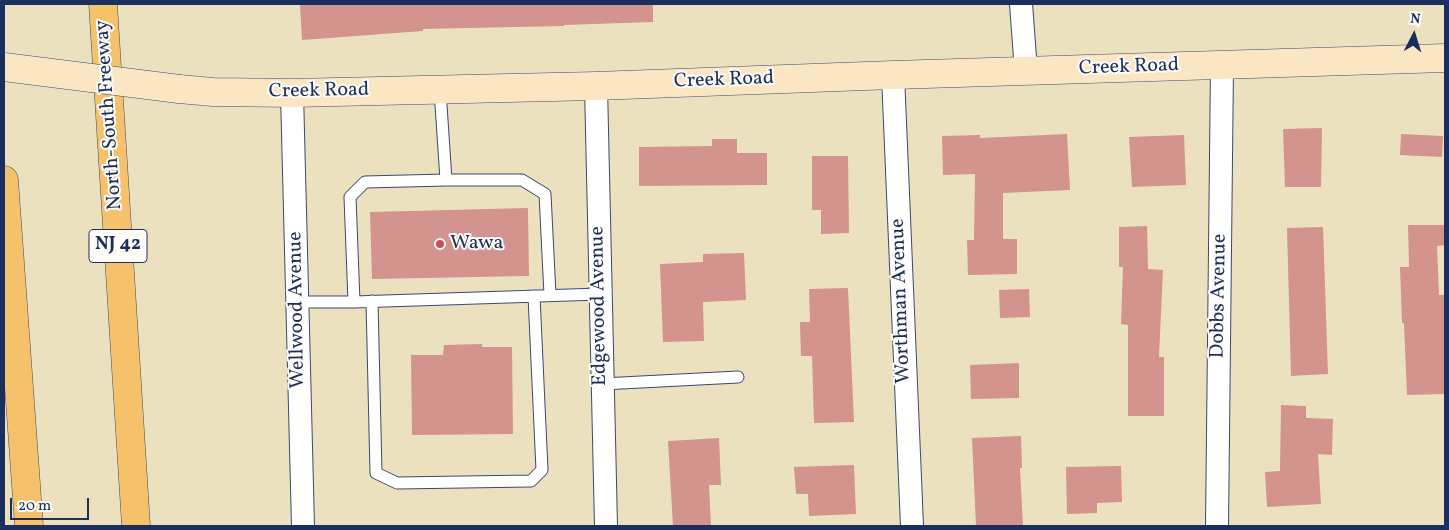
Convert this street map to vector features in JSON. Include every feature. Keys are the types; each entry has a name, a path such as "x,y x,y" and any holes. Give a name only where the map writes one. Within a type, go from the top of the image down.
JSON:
{"highway":[{"name":"North-South Freeway","path":"103,4 138,526"},
{"path":"4,180 29,526"}],"main road":[{"name":"Creek Road","path":"4,67 179,89 213,92 292,93 596,86 1445,58"}],"street":[{"path":"1021,4 1026,71"},
{"name":"Dobbs Avenue","path":"1218,526 1222,65"},
{"name":"Worthman Avenue","path":"893,75 912,526"},
{"name":"Edgewood Avenue","path":"596,86 606,526"},
{"name":"Wellwood Avenue","path":"292,93 303,526"}],"lane":[{"path":"440,90 446,180"},
{"path":"354,302 350,197 365,182 522,180 545,194 550,295"},
{"path":"298,302 600,294"},
{"path":"372,301 376,473 396,483 531,480 542,470 534,296"},
{"path":"602,384 738,377"}],"building":[{"path":"300,4 653,4 653,22 423,29 423,31 302,40"},
{"path":"1322,128 1321,187 1285,187 1283,129"},
{"path":"1067,134 1070,190 1003,193 1003,239 1017,239 1017,274 968,275 967,240 974,240 975,174 943,175 942,136 980,135 980,138"},
{"path":"1401,134 1443,136 1442,157 1400,155"},
{"path":"1184,135 1186,185 1132,187 1129,137"},
{"path":"712,139 737,139 737,153 767,153 767,185 639,186 639,147 712,146"},
{"path":"812,156 848,156 849,233 821,234 821,210 812,210"},
{"path":"528,208 529,276 372,279 370,212"},
{"path":"1408,225 1445,225 1445,245 1437,246 1439,295 1445,295 1445,394 1407,395 1400,267 1409,267"},
{"path":"1147,226 1148,269 1163,270 1159,357 1164,357 1164,416 1128,416 1128,325 1121,324 1123,267 1119,267 1119,227"},
{"path":"1323,227 1328,374 1291,376 1287,228"},
{"path":"744,253 746,300 703,302 704,341 663,342 660,264 703,262 703,254"},
{"path":"848,288 854,422 814,423 812,356 801,356 800,322 810,322 809,289"},
{"path":"1029,289 1030,317 1000,318 999,290"},
{"path":"482,344 482,347 512,347 513,434 412,435 411,355 443,355 444,345"},
{"path":"1019,363 1019,398 971,399 970,365"},
{"path":"1281,405 1306,406 1306,418 1333,419 1332,455 1318,454 1321,504 1267,507 1265,472 1280,471"},
{"path":"1021,436 1022,468 1020,468 1023,526 976,526 972,438"},
{"path":"719,438 721,485 709,485 711,526 673,526 668,441"},
{"path":"854,465 856,514 809,516 808,494 796,494 794,467"},
{"path":"1121,466 1122,502 1097,503 1097,513 1067,514 1066,467"}],"place":[{"name":"Wawa","path":"440,244"}]}
